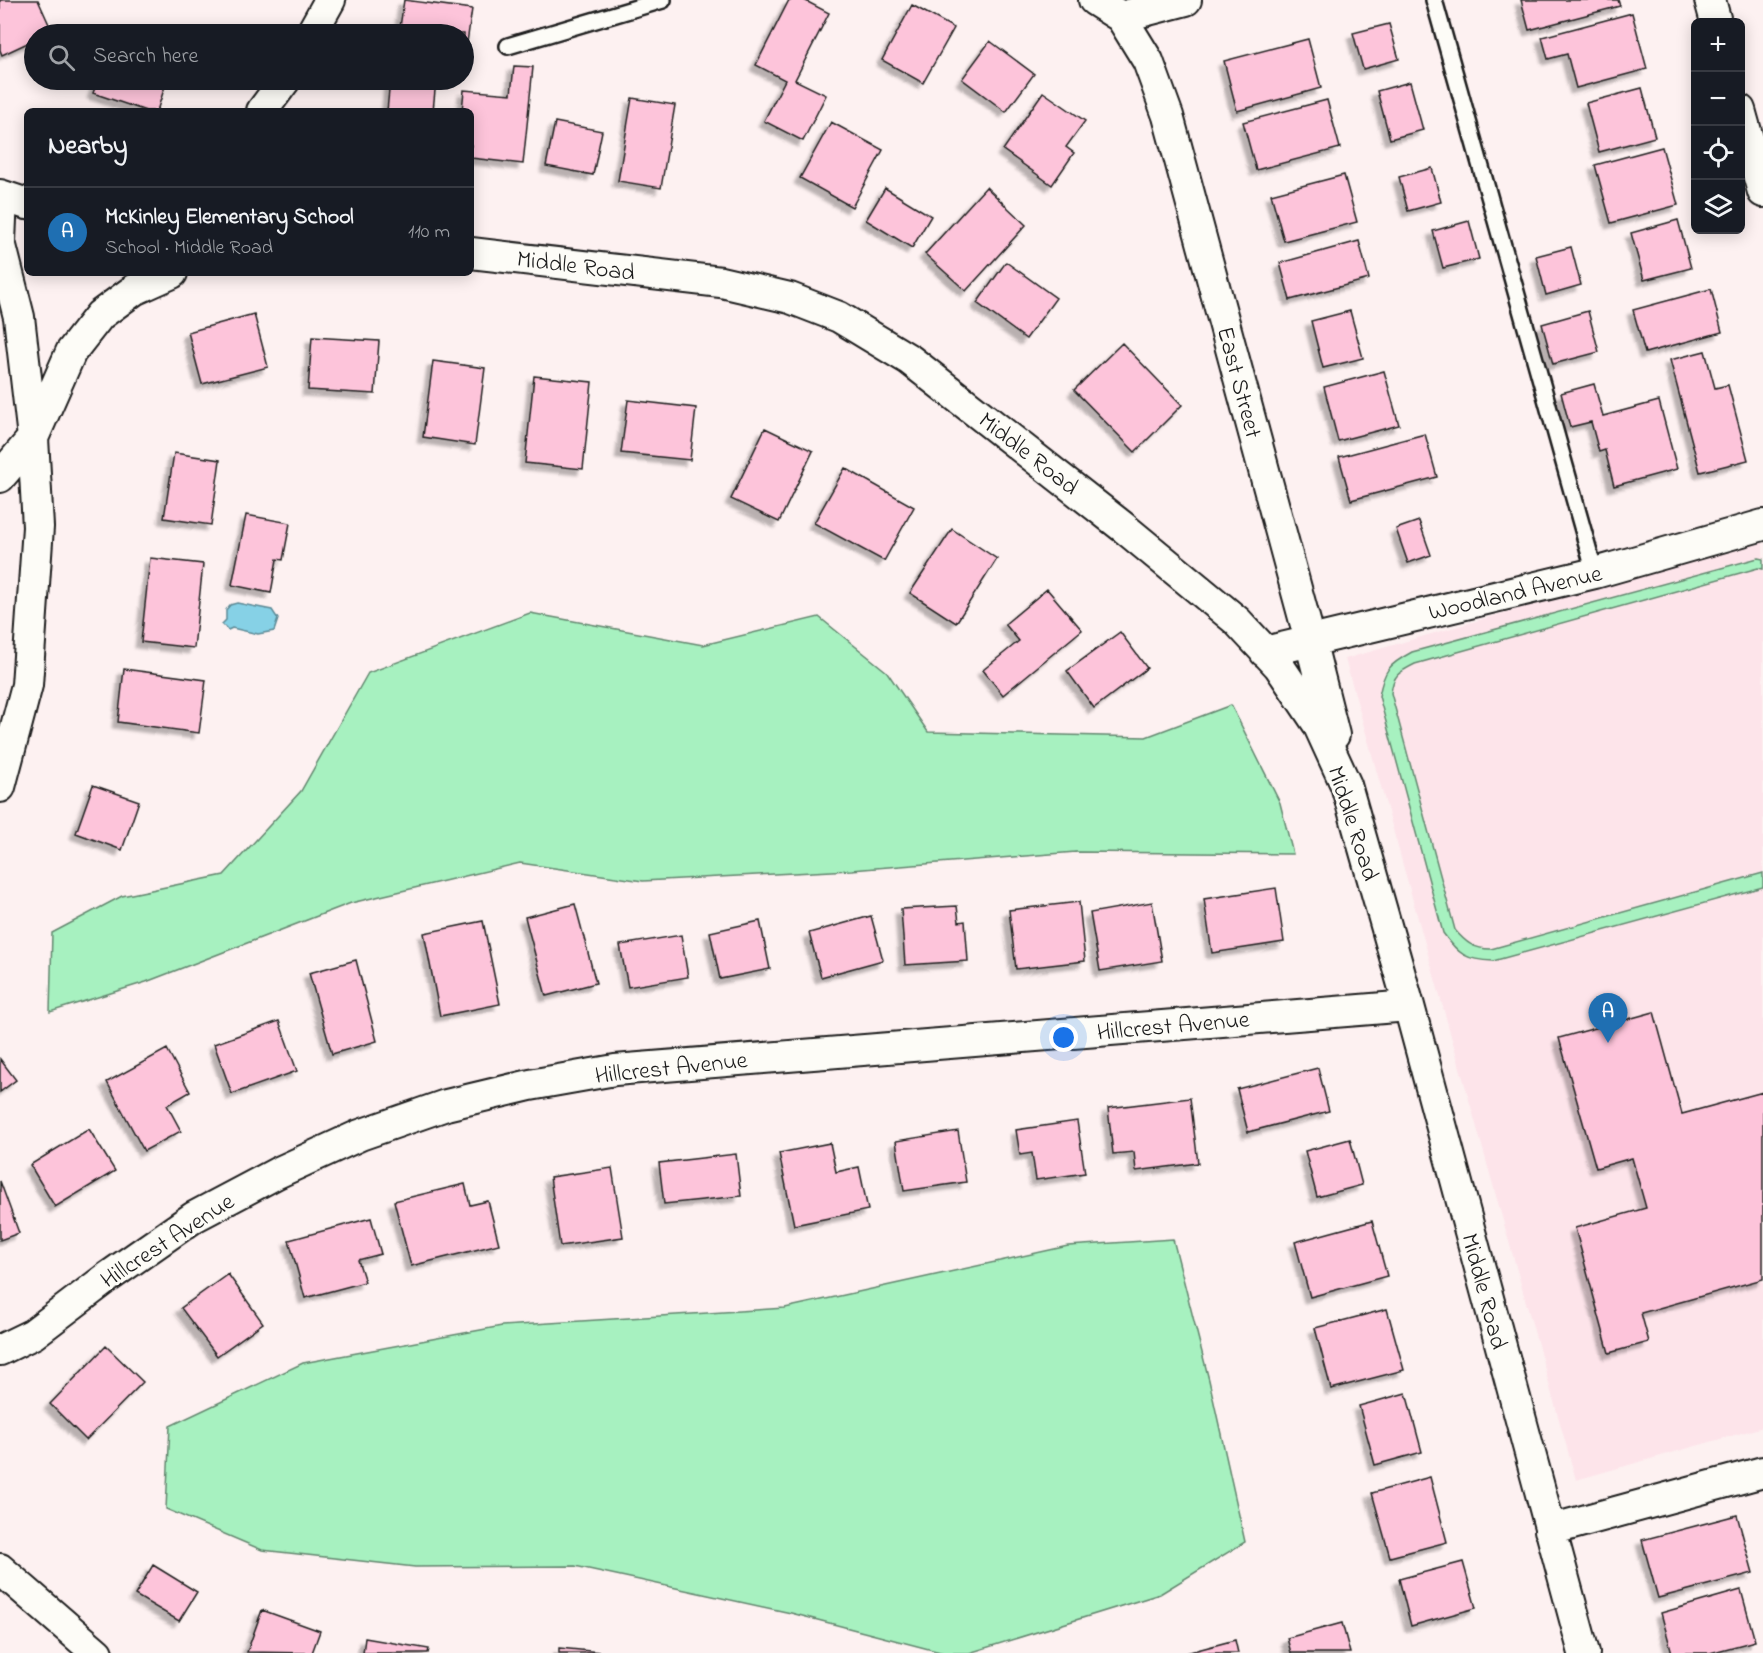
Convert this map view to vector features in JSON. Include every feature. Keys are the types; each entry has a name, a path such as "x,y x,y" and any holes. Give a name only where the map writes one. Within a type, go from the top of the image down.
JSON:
{"street":[{"path":"316,24 330,0"},
{"name":"East Street","path":"1094,0 1121,16 1148,61 1168,116 1310,640 1346,785"},
{"path":"1121,16 1185,0"},
{"path":"1710,0 1715,18"},
{"path":"264,108 278,90"},
{"path":"1744,126 1763,192"},
{"path":"0,787 11,695 27,685 39,527 33,438 19,317 0,242 10,198"},
{"name":"Middle Road","path":"474,253 721,282 790,298 839,317 910,360 1123,527 1237,621 1278,666 1318,724 1346,785 1409,1006 1584,1653"},
{"path":"0,477 33,438 71,352 100,315 134,290 165,276"},
{"name":"Woodland Avenue","path":"1265,652 1595,573 1763,525"},
{"name":"Hillcrest Avenue","path":"0,1350 33,1334 108,1276 194,1217 277,1173 360,1135 446,1105 530,1085 615,1071 1409,1006"},
{"path":"1550,1530 1763,1472"},
{"path":"0,1569 97,1653"}],"lane":[{"path":"508,46 663,0"},
{"path":"1434,0 1595,573"}],"shaded area":[{"path":"1763,538 1763,1427 1576,1480 1345,659"}],"green space":[{"path":"1758,558 1763,559 1763,569 1758,568 1415,664 1395,678 1391,693 1455,930 1471,944 1491,949 1763,873 1763,887 1493,961 1464,955 1443,933 1379,696 1388,669 1412,652"},
{"path":"530,613 703,645 819,617 887,672 928,732 1146,737 1231,705 1280,803 1293,854 1076,852 851,870 643,881 520,863 351,903 146,982 50,1012 52,933 122,896 224,875 301,791 368,673"},
{"path":"1173,1239 1209,1380 1245,1542 1160,1594 969,1653 944,1653 791,1613 575,1566 415,1567 262,1550 166,1509 170,1426 303,1363 502,1326 785,1308 1068,1246"}],"water":[{"path":"237,603 272,610 278,619 274,631 258,634 232,628 228,630 222,624 226,620 226,610 230,605"}],"building":[{"path":"0,0 38,0 49,24 24,24 24,45 2,55 0,50"},
{"path":"404,0 472,9 470,24 400,24"},
{"path":"789,0 804,0 829,13 795,80 826,95 803,141 764,121 785,80 756,65"},
{"path":"1521,0 1618,0 1620,6 1529,30"},
{"path":"912,5 954,28 923,83 882,60"},
{"path":"1632,13 1647,69 1576,88 1567,54 1548,59 1542,37"},
{"path":"1389,24 1399,59 1363,69 1353,33"},
{"path":"1308,39 1321,88 1237,111 1224,61"},
{"path":"990,41 1034,74 1006,112 962,79"},
{"path":"514,66 533,67 523,164 474,158 474,108 462,108 464,90 511,94"},
{"path":"1410,82 1423,130 1390,139 1377,91"},
{"path":"1642,88 1655,137 1599,152 1586,103"},
{"path":"94,90 164,90 158,108 137,108 93,93"},
{"path":"389,90 435,90 433,108 387,108"},
{"path":"1043,92 1085,121 1066,147 1074,153 1052,185 1003,150"},
{"path":"632,98 675,105 661,188 618,181"},
{"path":"1327,100 1340,148 1256,170 1243,122"},
{"path":"555,122 602,131 593,175 546,166"},
{"path":"831,122 883,150 852,207 800,178"},
{"path":"1662,147 1678,205 1611,223 1595,165"},
{"path":"1432,168 1441,202 1408,211 1399,177"},
{"path":"1344,175 1357,222 1284,241 1271,194"},
{"path":"986,187 1026,225 966,291 925,254"},
{"path":"885,188 931,216 912,248 866,220"},
{"path":"1678,220 1691,268 1644,280 1631,233"},
{"path":"1469,221 1479,259 1443,268 1433,231"},
{"path":"1359,241 1369,279 1290,300 1280,263"},
{"path":"1571,247 1581,285 1546,295 1536,256"},
{"path":"1006,262 1056,298 1026,339 977,303"},
{"path":"1711,289 1722,332 1645,353 1633,310"},
{"path":"1350,311 1363,358 1323,368 1311,321"},
{"path":"1588,311 1599,352 1553,364 1542,324"},
{"path":"254,314 268,367 202,384 188,332"},
{"path":"312,337 379,341 375,394 308,390"},
{"path":"1122,343 1182,405 1135,452 1074,390"},
{"path":"1705,351 1715,388 1728,385 1748,460 1700,472 1670,360"},
{"path":"433,361 485,368 475,445 423,437"},
{"path":"1384,371 1399,425 1338,441 1324,387"},
{"path":"534,376 592,382 583,469 525,463"},
{"path":"1594,384 1603,416 1659,401 1677,469 1614,486 1605,450 1599,452 1591,422 1570,427 1561,393"},
{"path":"628,400 696,408 690,460 621,453"},
{"path":"765,428 813,451 779,522 731,499"},
{"path":"1425,434 1437,477 1351,500 1339,457"},
{"path":"174,453 220,460 211,525 164,518"},
{"path":"845,468 914,507 884,561 814,523"},
{"path":"246,515 290,523 283,560 277,559 271,593 232,585"},
{"path":"1419,521 1431,555 1408,563 1396,529"},
{"path":"952,529 997,559 956,623 910,593"},
{"path":"150,558 203,564 194,648 141,642"},
{"path":"1047,589 1082,630 1003,695 983,670 1019,641 1005,624"},
{"path":"1120,632 1147,668 1094,708 1067,671"},
{"path":"124,669 206,680 199,733 118,722"},
{"path":"93,785 139,801 122,850 76,833"},
{"path":"1276,888 1284,942 1212,953 1204,899"},
{"path":"1079,902 1085,961 1016,969 1009,910"},
{"path":"1152,902 1162,961 1100,971 1090,913"},
{"path":"575,904 596,983 546,996 525,917"},
{"path":"957,906 959,922 965,921 968,961 905,965 901,909"},
{"path":"871,916 883,960 821,977 809,933"},
{"path":"483,921 500,1004 440,1016 424,933"},
{"path":"760,921 770,969 720,979 710,932"},
{"path":"681,935 688,977 628,987 620,945"},
{"path":"356,960 377,1041 332,1054 309,973"},
{"path":"1654,1012 1682,1114 1763,1092 1763,1279 1641,1313 1649,1342 1609,1353 1575,1228 1646,1208 1632,1158 1596,1168 1559,1038"},
{"path":"279,1021 297,1071 232,1094 214,1044"},
{"path":"167,1049 190,1092 167,1105 181,1131 144,1151 107,1082"},
{"path":"0,1059 16,1080 0,1092"},
{"path":"1318,1068 1329,1111 1248,1132 1237,1089"},
{"path":"1190,1098 1198,1163 1136,1171 1134,1152 1113,1154 1108,1108"},
{"path":"1077,1121 1085,1173 1036,1180 1032,1153 1020,1155 1016,1130"},
{"path":"89,1129 115,1171 55,1207 30,1165"},
{"path":"958,1131 966,1182 904,1191 896,1141"},
{"path":"1350,1139 1362,1185 1317,1197 1305,1151"},
{"path":"830,1143 836,1172 859,1167 868,1210 794,1225 779,1153"},
{"path":"736,1154 741,1196 664,1204 659,1163"},
{"path":"612,1168 623,1237 560,1246 550,1177"},
{"path":"0,1181 19,1233 0,1240"},
{"path":"465,1184 470,1205 488,1201 499,1244 411,1266 394,1201"},
{"path":"371,1218 381,1254 358,1260 365,1282 305,1298 289,1240"},
{"path":"1372,1221 1387,1276 1310,1297 1295,1242"},
{"path":"228,1274 263,1323 217,1356 181,1308"},
{"path":"1387,1309 1404,1370 1331,1389 1315,1328"},
{"path":"106,1346 143,1382 86,1440 50,1404"},
{"path":"1406,1393 1422,1452 1375,1465 1359,1406"},
{"path":"1430,1477 1447,1542 1390,1557 1372,1493"},
{"path":"1737,1515 1753,1573 1658,1598 1642,1540"},
{"path":"1463,1562 1476,1608 1411,1626 1399,1579"},
{"path":"153,1565 197,1592 179,1621 135,1595"},
{"path":"1741,1590 1755,1641 1710,1653 1672,1653 1661,1613"},
{"path":"262,1610 320,1631 312,1653 247,1652"},
{"path":"1342,1623 1350,1653 1291,1653 1287,1638"},
{"path":"365,1638 429,1649 428,1653 363,1653"},
{"path":"1235,1640 1238,1653 1186,1653"},
{"path":"559,1648 611,1653 559,1653"}],"place":[{"name":"McKinley Elementary School","path":"1608,1043"}]}
